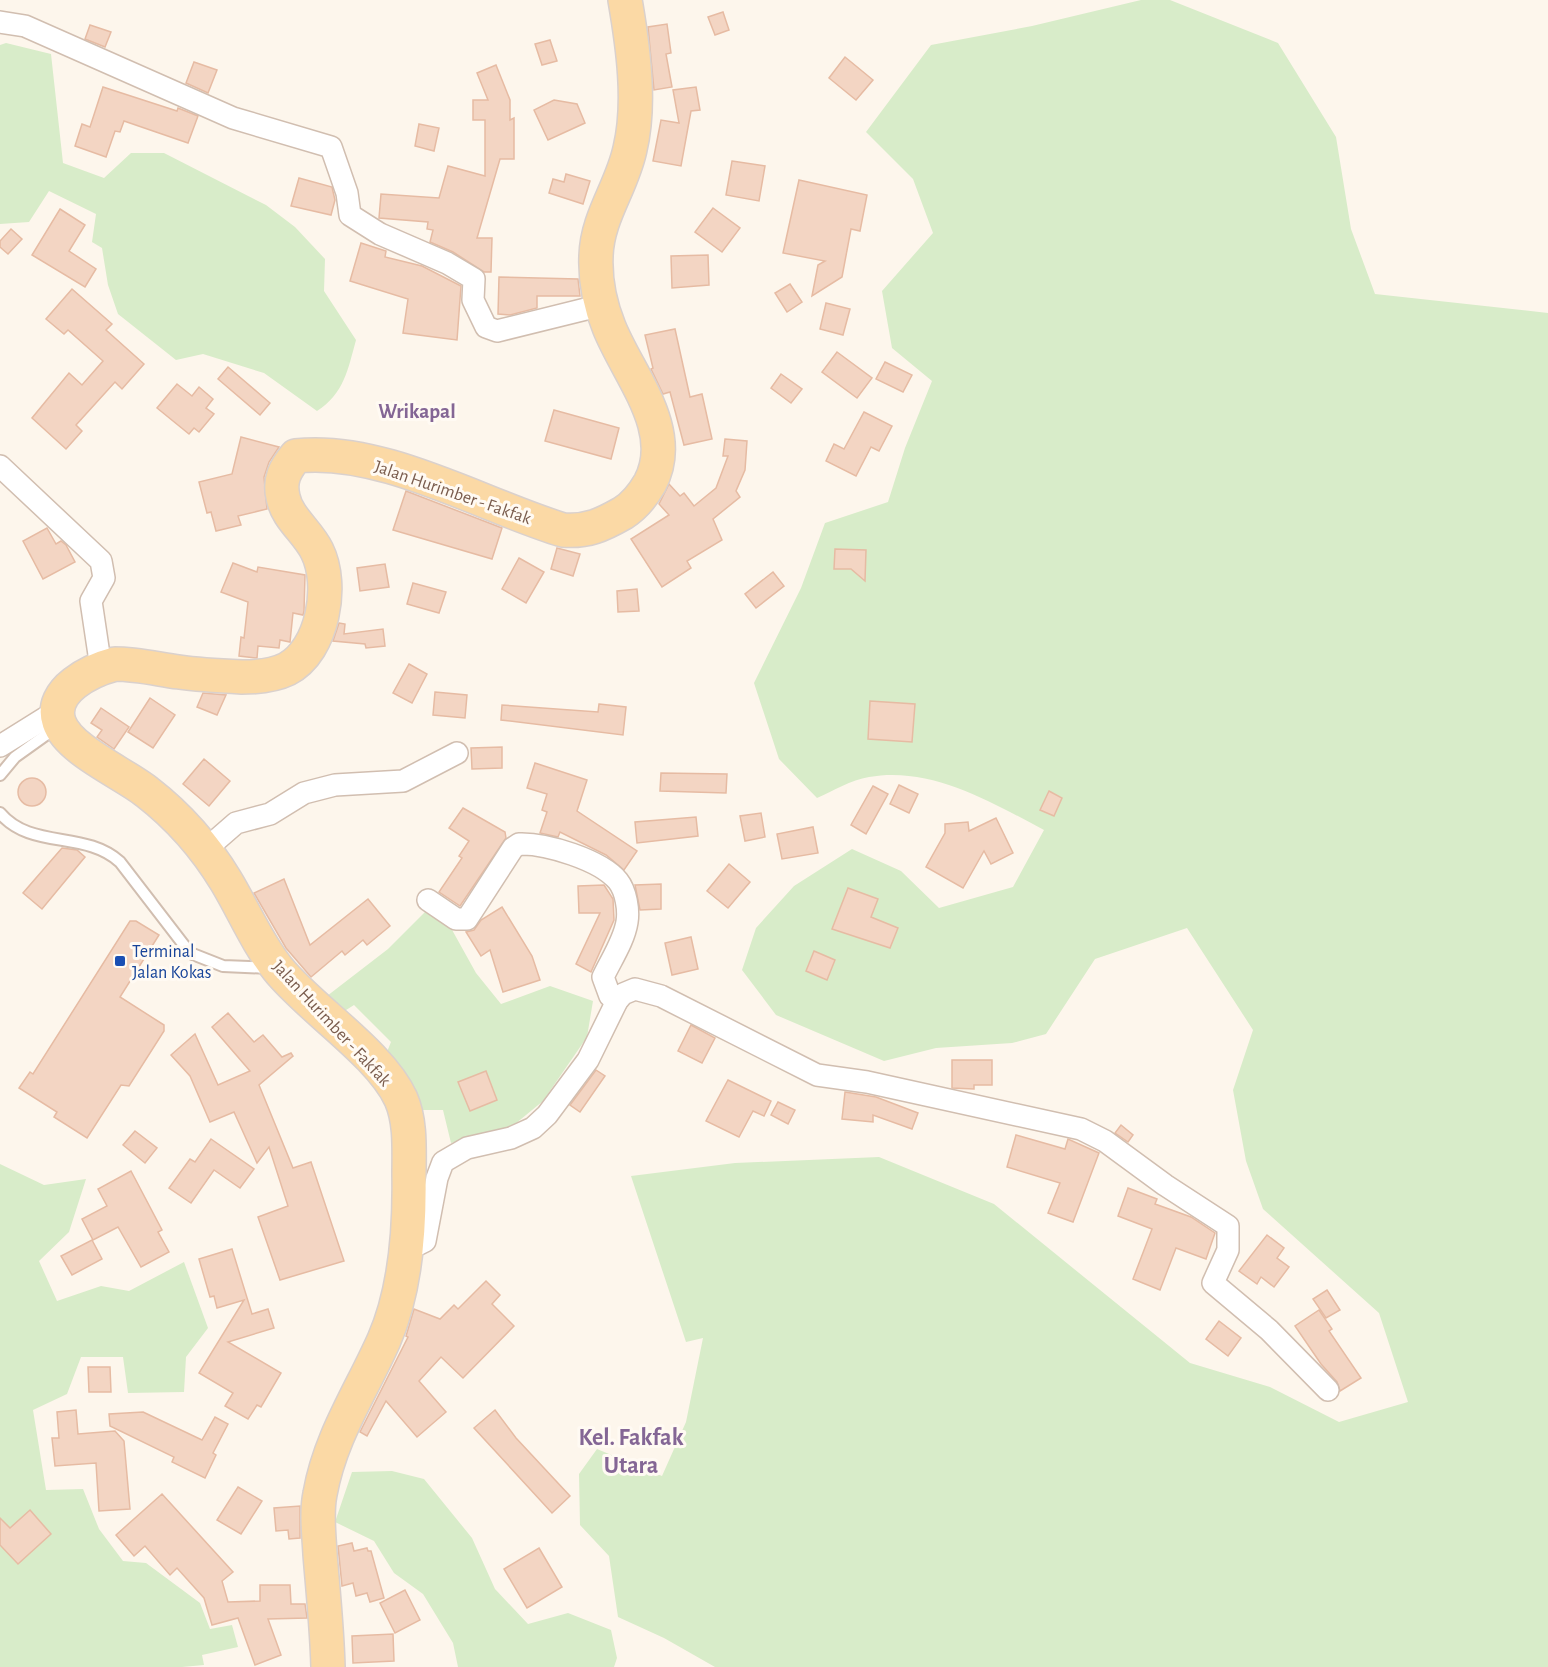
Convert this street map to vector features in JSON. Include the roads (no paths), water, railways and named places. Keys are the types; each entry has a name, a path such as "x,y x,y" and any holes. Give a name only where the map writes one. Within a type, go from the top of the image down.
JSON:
{"main road":[{"name":"Jalan Hurimber - Fakfak","path":"328,1667 318,1523 320,1493 337,1432 384,1340 399,1301 409,1187 408,1130 400,1097 379,1068 277,968 205,850 162,804 84,749 59,718 61,700 74,684 101,668 128,664 179,672 245,677 278,673 296,663 309,646 318,627 322,612 325,576 317,550 286,508 282,496 282,477 296,456 322,455 410,474 563,530 587,530 628,510 642,495 653,476 658,458 654,423 617,346 602,306 596,280 599,231 631,148 634,78 625,0"}],"street":[{"path":"0,22 25,26 232,118 331,147 347,193 350,215 390,239 447,263 474,279 473,300 486,327 497,331 602,306"},
{"path":"0,466 101,561 104,578 91,601 91,612 101,668"},
{"path":"0,746 59,718"},
{"path":"205,850 236,823 270,814 303,793 335,785 403,781 457,753"},
{"path":"428,900 456,919 467,919 513,848 519,844 586,859 618,881 625,898 628,915 626,929 603,977 610,996 617,1001"},
{"path":"405,1246 425,1240 437,1178 443,1162 467,1148 517,1136 532,1128 547,1114 588,1060 617,1001 627,991 638,989 661,996 706,1017 805,1071 867,1082 1081,1129 1095,1135 1228,1226 1228,1250 1213,1282 1269,1330 1328,1390"}],"lane":[{"path":"0,775 15,757 59,718"},
{"path":"0,813 23,831 48,839 91,844 108,851 120,862 181,945 200,959 223,966 277,968"}],"place":[{"name":"Terminal Jalan Kokas","path":"120,961"}],"district":[{"name":"Wrikapal","path":"417,411"},
{"name":"Kel. Fakfak Utara","path":"631,1451"}]}
